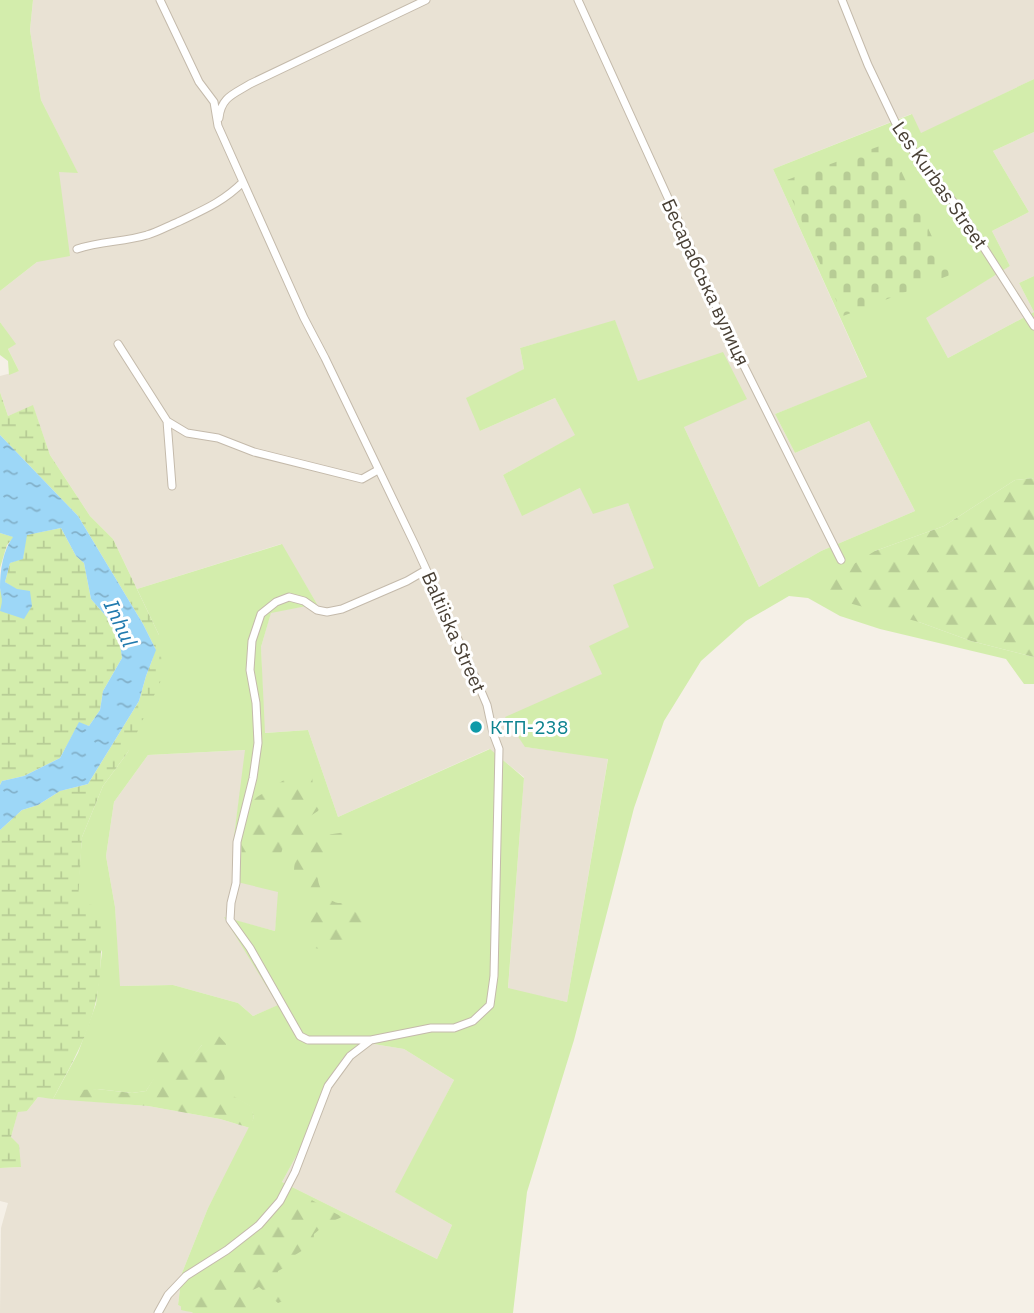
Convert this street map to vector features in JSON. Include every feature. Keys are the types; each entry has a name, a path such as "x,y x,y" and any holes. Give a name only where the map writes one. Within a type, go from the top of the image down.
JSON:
{"street":[{"name":"Baltiiska Street","path":"160,0 199,82 214,102 218,126 303,318 325,358 426,570 487,705 499,749 494,976 490,1005 473,1021 454,1028 431,1028 371,1040 308,1040 300,1036 250,948 230,920 236,883 236,842 253,778 258,743 256,703 250,670 252,640 261,614 276,601 289,597 304,601 317,610 327,612 342,609 407,582 426,570"},
{"path":"218,126 219,113 225,99 426,0"},
{"name":"Бесарабська вулиця","path":"578,0 728,334 841,560"},
{"name":"Les Kurbas Street","path":"842,0 868,65 898,128 959,209 1034,326"},
{"path":"78,249 95,243 113,243 149,235 212,206 229,196 243,182"},
{"path":"118,344 167,421 187,433 218,438 254,452 362,479 378,470"},
{"path":"167,421 172,485"},
{"path":"158,1313 168,1294 186,1276 227,1250 259,1225 280,1201 295,1172 328,1086 350,1056 371,1040"}],"shaded area":[{"path":"33,0 1034,0 1034,79 921,134 911,114 773,169 867,378 775,414 795,453 869,421 915,511 821,551 759,587 684,427 638,382 615,321 520,348 524,369 480,431 555,398 576,435 503,475 522,515 580,488 628,503 655,569 629,627 602,674 525,747 608,758 567,1002 508,989 524,777 489,749 338,817 308,730 264,733 261,647 271,612 317,604 281,544 137,589 113,539 90,516 50,455 33,406 8,416 0,392 0,376 19,371 8,349 15,344 0,322 0,291 37,262 59,172 77,172 41,100 30,30"},
{"path":"1034,132 1034,276 1019,283 1034,312 948,358 925,317 1010,266 992,231 1029,212 993,151"},
{"path":"246,750 233,844 279,892 275,931 225,918 279,1005 253,1016 238,1003 173,985 119,986 115,907 106,856 114,802 148,755"},
{"path":"361,1042 404,1049 454,1080 396,1192 452,1225 437,1259 282,1182 300,1149 325,1085 343,1058"},
{"path":"38,1097 148,1106 220,1119 250,1128 208,1208 182,1273 178,1305 193,1313 0,1313 1,1228 8,1203 0,1201 0,1168 21,1167 11,1137 18,1111 27,1111"}],"green space":[{"path":"0,0 33,0 30,30 41,100 78,173 59,172 70,256 37,262 0,291"},
{"path":"1034,79 1034,132 993,151 1029,212 992,231 1010,266 926,318 948,358 1034,312 1034,478 1015,480 944,526 875,551 919,622 971,641 1034,657 1034,684 1024,684 1006,659 880,629 840,616 808,598 789,596 746,621 701,661 664,721 634,808 574,1040 527,1192 513,1313 193,1313 178,1305 182,1273 208,1208 254,1117 250,1106 224,1092 202,1045 188,1062 154,1079 146,1091 132,1093 97,1089 53,1099 78,1053 96,1004 102,952 77,901 82,837 103,786 128,752 159,635 137,589 282,544 317,604 271,613 261,647 265,733 308,730 338,817 490,749 524,778 508,988 567,1002 608,759 525,747 505,717 602,674 589,646 629,627 613,585 654,568 628,503 593,514 580,488 522,516 503,475 575,435 555,398 480,431 466,398 524,369 520,348 615,320 638,381 723,352 747,399 684,427 759,587 821,551 915,511 869,421 795,453 775,414 867,377 773,169 912,114 921,133","holes":["245,750 233,844 233,881 278,892 275,931 224,917 278,1005 253,1016 238,1003 173,985 120,986 115,907 106,856 114,802 148,755","361,1042 404,1049 454,1080 395,1192 452,1225 437,1259 282,1182 300,1149 325,1085 343,1058"]},
{"path":"888,143 950,275 843,316 784,181"},
{"path":"1034,276 1034,312 1019,283"},
{"path":"0,322 16,344 8,349 19,371 9,375 8,361 0,355"},
{"path":"0,392 8,416 33,405 50,455 90,516 113,539 159,635 163,676 128,752 103,786 82,837 78,901 100,907 100,969 92,1017 53,1099 38,1097 27,1111 18,1112 11,1137 19,1145 21,1167 0,1168 0,830 22,810 38,805 60,791 88,784 139,701 156,650 78,516 0,435"},
{"path":"1034,478 1034,657 971,641 919,622 834,599 824,582 875,551 944,526 1015,480"},
{"path":"61,528 76,556 84,563 91,599 118,630 122,658 103,691 100,710 89,726 79,723 60,758 24,776 2,781 0,785 0,588 3,599 17,590 5,582 10,563 23,558 26,535"},
{"path":"0,533 14,537 7,545 0,568"},
{"path":"311,763 313,787 324,801 318,811 304,820 307,832 326,835 346,832 350,839 325,858 318,877 328,898 338,903 350,904 369,933 367,940 351,947 334,944 328,950 314,948 307,941 308,915 294,873 294,845 285,841 278,863 268,862 263,854 252,863 242,862 241,835 251,818 251,803"},
{"path":"218,1035 226,1044 224,1091 251,1106 254,1117 250,1128 220,1119 148,1106 53,1099 64,1091 146,1091 154,1078 155,1054 183,1045 188,1061 202,1045"},
{"path":"292,1189 342,1217 326,1224 314,1234 313,1244 295,1255 291,1264 278,1271 277,1277 288,1289 286,1300 278,1303 259,1287 251,1291 266,1309 238,1309 227,1313 181,1310 181,1297 187,1291 198,1289 202,1279 217,1275 231,1262 239,1264 245,1255 247,1240 265,1224 272,1223 278,1208"}],"water":[{"name":"Inhul","path":"0,435 78,516 156,650 139,701 88,784 60,791 38,805 22,810 0,830 2,781 24,776 60,758 79,722 89,726 100,710 103,691 122,658 118,630 91,599 84,563 76,556 61,528 27,535 23,559 10,563 5,582 17,589 30,591 32,606 24,619 0,611 1,568 4,554 13,537 0,533"}],"place":[{"name":"КТП-238","path":"476,727"}]}
